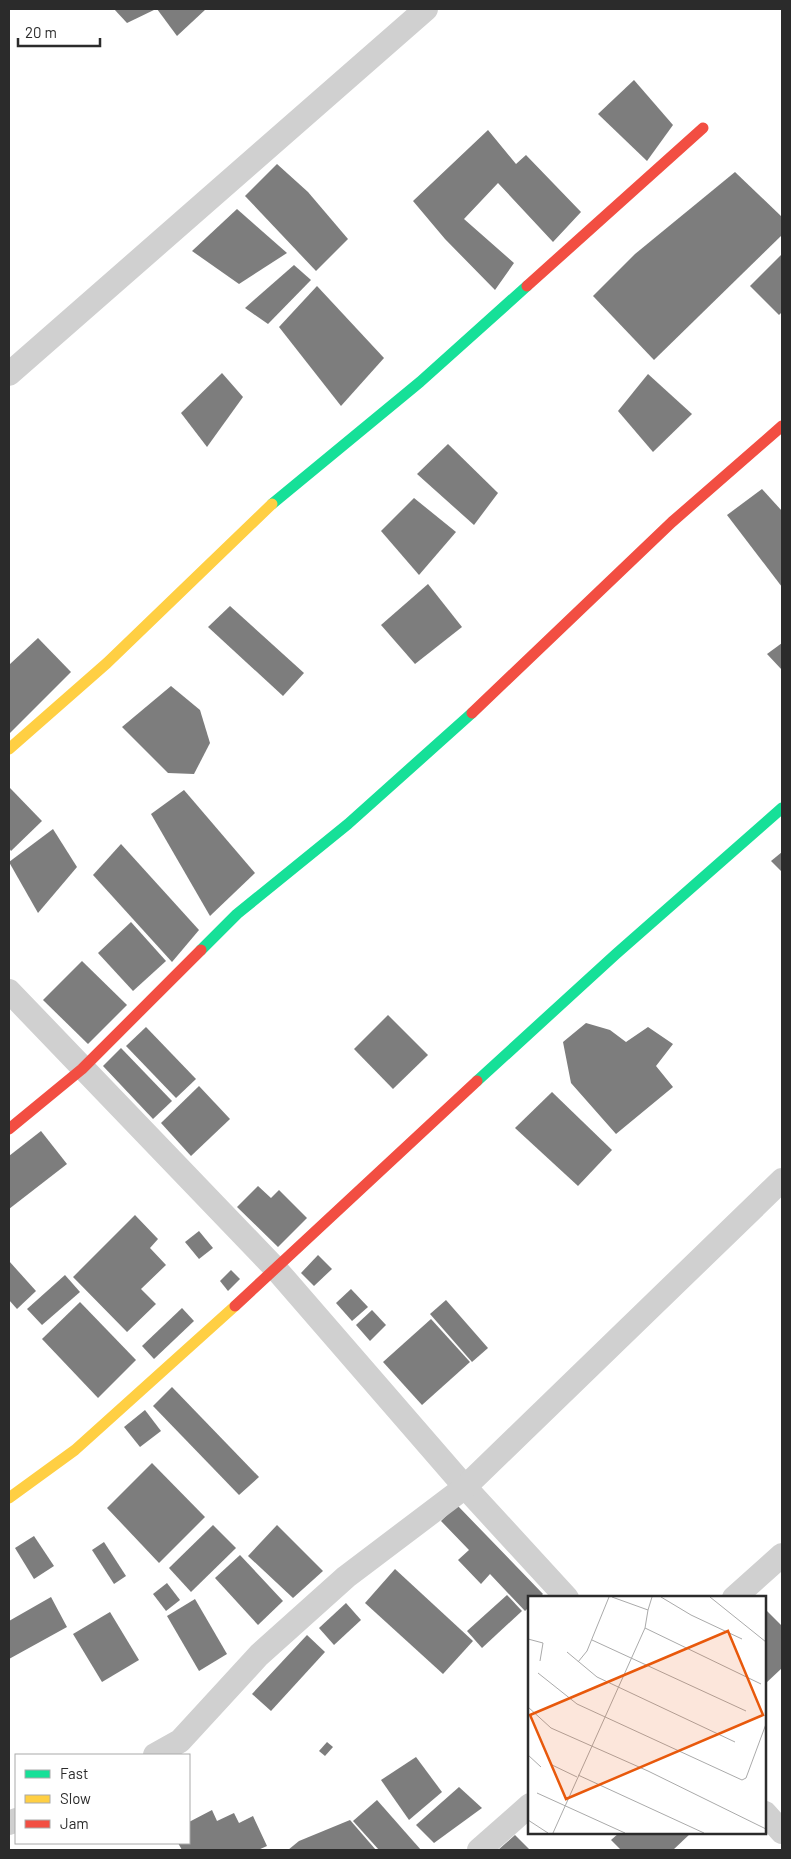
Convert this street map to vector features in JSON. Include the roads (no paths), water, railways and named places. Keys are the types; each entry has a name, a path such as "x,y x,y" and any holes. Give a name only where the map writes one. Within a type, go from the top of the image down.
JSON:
{"street":[{"path":"9,374 426,9"},
{"path":"9,749 107,663 270,506 420,382 703,128"},
{"path":"9,1129 82,1068 238,914 348,824 517,672 672,522 782,426"},
{"path":"9,1498 89,1438 153,1382 616,954 782,808"},
{"path":"9,991 275,1268 465,1487 565,1596"},
{"path":"157,1754 180,1741 259,1655 346,1577 465,1487 782,1180"},
{"path":"736,1596 782,1555"},
{"path":"479,1850 528,1807"},
{"path":"766,1814 782,1832"}]}
